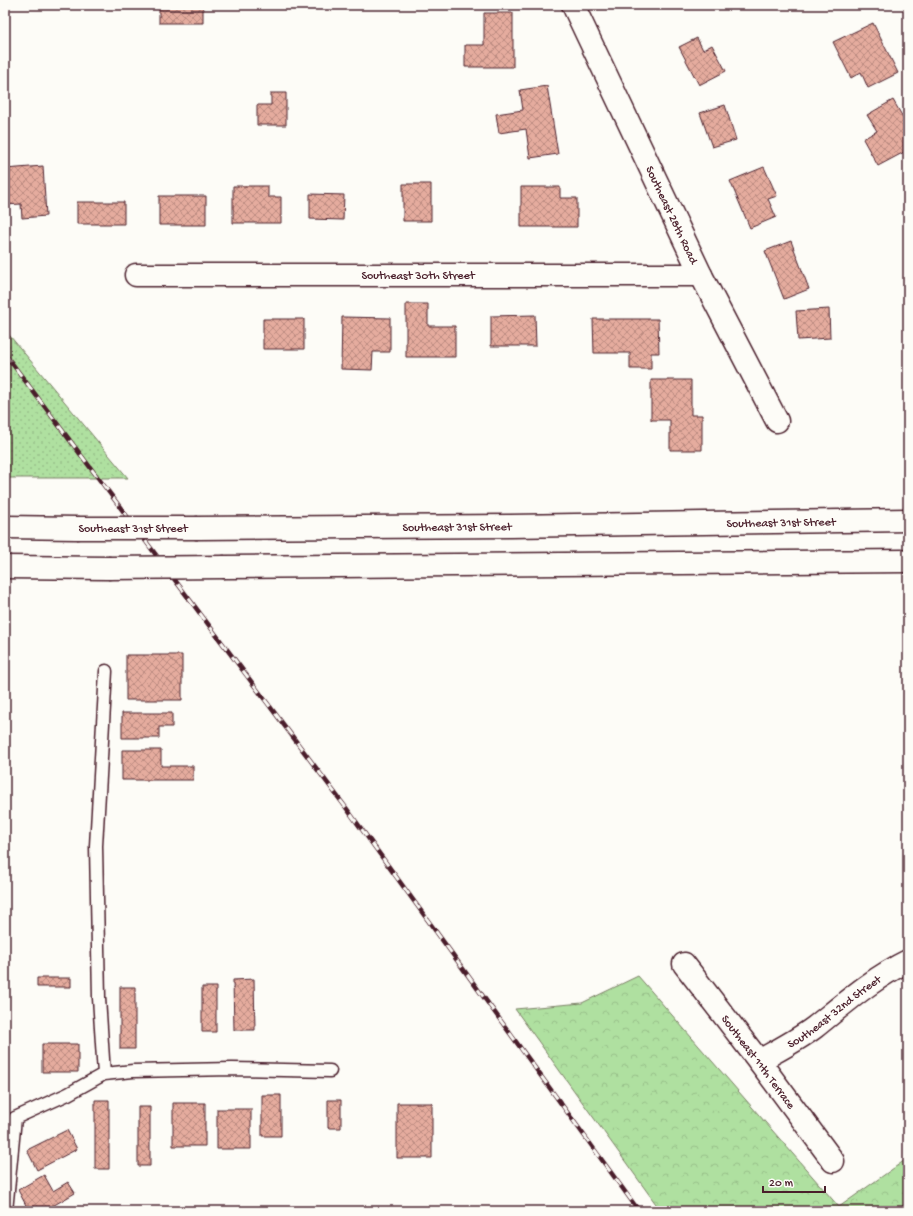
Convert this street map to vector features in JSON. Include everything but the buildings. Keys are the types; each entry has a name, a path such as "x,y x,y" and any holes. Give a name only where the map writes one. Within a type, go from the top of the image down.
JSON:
{"main road":[{"name":"Southeast 28th Road","path":"573,5 701,275 778,421"},
{"name":"Southeast 30th Street","path":"136,275 701,275"},
{"name":"Southeast 31st Street","path":"5,527 198,528 510,526 908,520"},
{"path":"5,567 108,568 908,561"},
{"name":"Southeast 32nd Street","path":"759,1061 814,1028 847,999 894,967 908,961"},
{"name":"Southeast 11th Terrace","path":"684,964 759,1061 833,1161"}],"lane":[{"path":"104,1074 99,998 96,846 100,807 106,671"},
{"path":"6,1211 10,1118 68,1094 104,1074 133,1071 232,1069 330,1071"}],"green space":[{"path":"5,330 128,478 5,478"},
{"path":"638,976 839,1207 908,1158 908,1211 661,1211 515,1009 582,1003"}],"railway":[{"path":"5,354 347,809 639,1211"}]}
